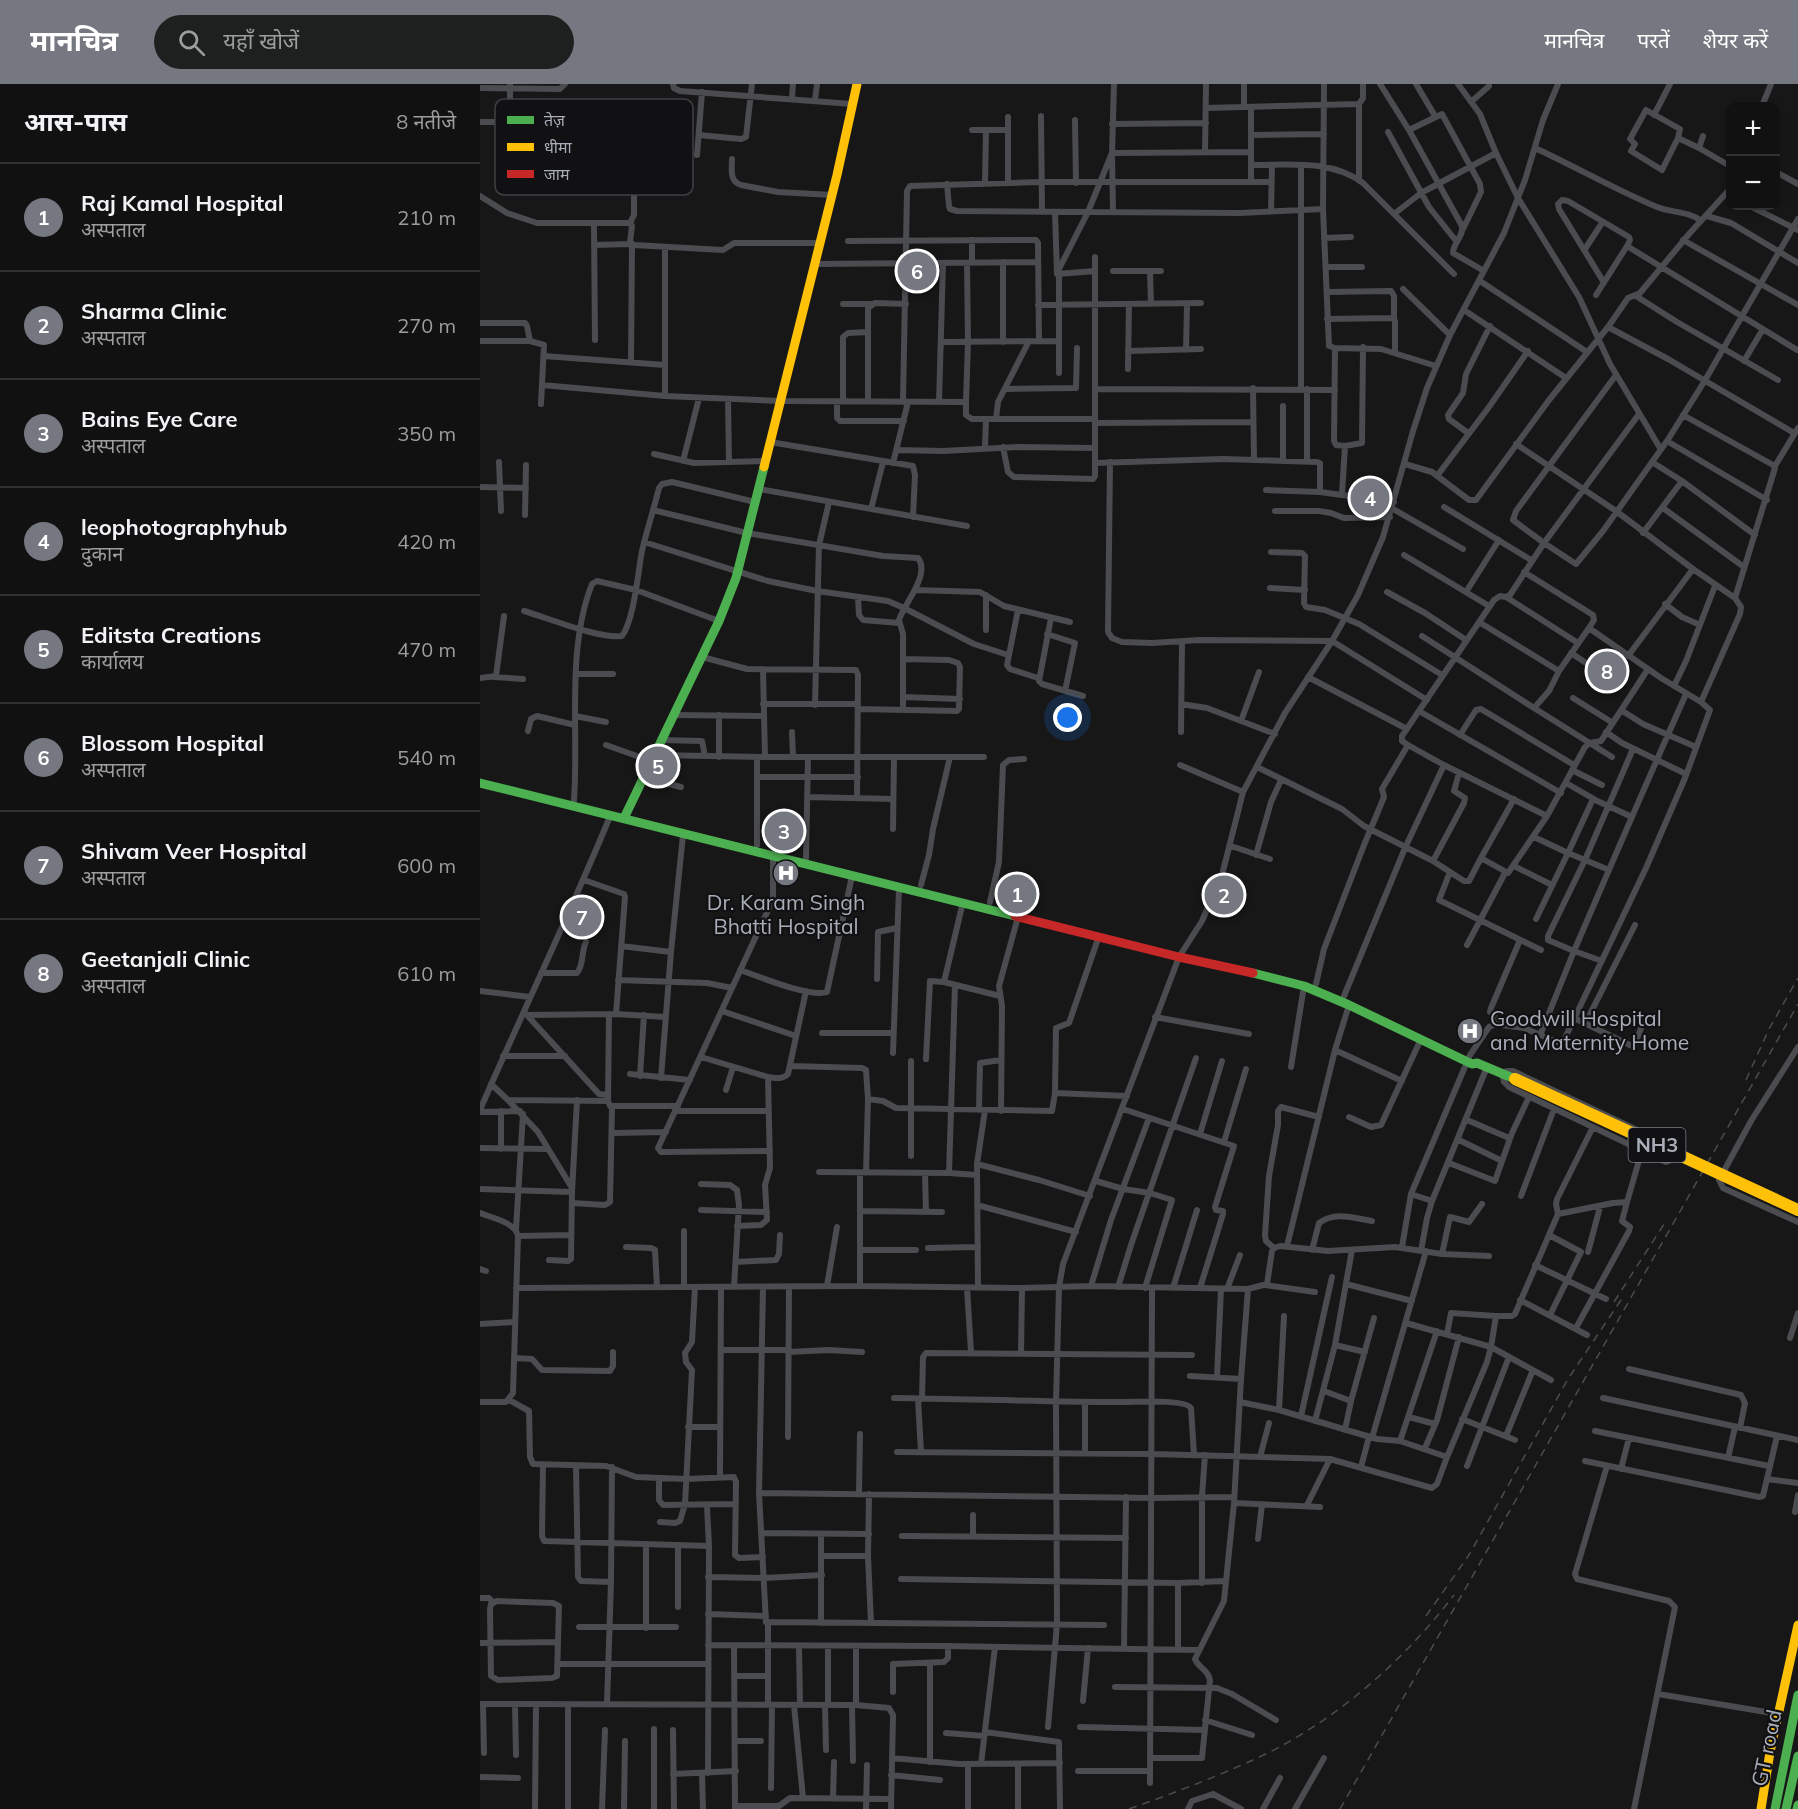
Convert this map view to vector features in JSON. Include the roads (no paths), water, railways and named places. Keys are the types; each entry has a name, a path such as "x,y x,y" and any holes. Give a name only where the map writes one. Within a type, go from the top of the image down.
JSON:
{"main road":[{"path":"626,814 727,604 738,570 832,195 857,84"},
{"name":"NH3","path":"480,776 574,800 611,814 626,814 683,835 1099,936 1182,953"},
{"name":"NH3","path":"480,783 757,845 990,902 1310,985 1347,1000 1476,1062"},
{"name":"NH3","path":"1347,1000 1421,1039 1502,1073 1798,1210"},
{"path":"1761,1809 1770,1752 1798,1625"},
{"path":"1795,1639 1798,1662"},
{"name":"GT road","path":"1775,1809 1798,1695"},
{"path":"1786,1809 1798,1756"}],"street":[{"path":"480,88 510,86 560,89 565,84"},
{"path":"673,84 674,88 680,91 852,104"},
{"path":"699,135 741,139 746,137 752,84"},
{"path":"792,98 793,84"},
{"path":"815,100 817,84"},
{"path":"1113,212 1114,84"},
{"path":"1205,152 1206,84"},
{"path":"1244,84 1251,135 1251,182"},
{"path":"1323,84 1325,166 1323,209 1329,346 1335,348 1363,347 1395,352 1436,366"},
{"path":"1359,180 1359,104 1364,98 1363,84"},
{"path":"1380,84 1409,130 1463,229"},
{"path":"1416,84 1435,116"},
{"path":"1458,84 1480,114 1518,198 1579,297 1616,375 1660,448"},
{"path":"1048,1727 1057,1624 1056,1402 1059,1287 1062,1264 1096,1181 1155,1017 1182,953 1212,900 1231,846 1244,792 1308,676 1332,641 1358,595 1390,517 1415,423 1436,366 1518,198 1543,120 1558,84"},
{"path":"1654,115 1670,84"},
{"path":"1764,102 1771,84"},
{"path":"1471,102 1489,86"},
{"path":"697,155 702,92"},
{"path":"1206,108 1359,104"},
{"path":"1646,110 1680,129 1678,138 1662,170 1631,151 1635,144 1630,139 1646,110"},
{"path":"1409,130 1435,116 1440,114 1443,116 1481,189 1453,251 1454,254 1446,266"},
{"path":"1041,116 1041,212"},
{"path":"1008,117 1008,183"},
{"path":"1075,120 1076,183"},
{"path":"1112,124 1206,123"},
{"path":"972,130 1008,130"},
{"path":"985,183 986,130"},
{"path":"1388,132 1432,212 1457,242"},
{"path":"1251,135 1324,134"},
{"path":"1699,148 1703,136"},
{"path":"1678,138 1726,163"},
{"path":"1535,148 1638,199 1668,211 1731,222 1798,263"},
{"path":"1112,153 1251,152"},
{"path":"1057,274 1089,212 1112,153"},
{"path":"1394,214 1421,193 1496,153"},
{"path":"732,159 733,180 741,185 778,192 832,195"},
{"path":"1251,165 1325,166 1359,180 1454,274"},
{"path":"1271,211 1272,165"},
{"path":"1301,165 1300,210 1307,461"},
{"path":"1780,174 1798,184"},
{"path":"893,463 904,421 906,402 908,188 914,185 1041,182 1271,182"},
{"path":"947,184 948,202 950,209 953,210 1240,213 1323,209"},
{"path":"631,362 632,225 630,223 634,215 634,195"},
{"path":"1405,464 1437,476 1469,500 1475,501 1628,298 1636,296 1662,268 1683,240 1726,195"},
{"path":"480,196 507,213 537,223 630,223"},
{"path":"1596,296 1603,281 1627,246 1629,237 1568,201 1560,201 1559,209 1603,281"},
{"path":"1758,210 1796,229"},
{"path":"1055,212 1059,373"},
{"path":"1616,375 1513,518 1572,563 1577,563 1603,531 1666,441 1704,382 1779,252 1796,229 1798,219"},
{"path":"1585,249 1602,222"},
{"path":"594,224 595,340"},
{"path":"1324,238 1351,237"},
{"path":"972,240 969,263 965,411 968,418 1253,422"},
{"path":"848,241 1036,240 1039,341"},
{"path":"1683,240 1798,305"},
{"path":"594,245 631,244 723,250 734,243 820,243"},
{"path":"1627,246 1797,350"},
{"path":"665,247 665,396"},
{"path":"1454,254 1484,271"},
{"path":"1003,447 1008,472 1014,477 1092,479 1095,476 1095,257"},
{"path":"1003,262 1003,342"},
{"path":"814,264 1038,262"},
{"path":"939,402 943,263"},
{"path":"1326,267 1362,267"},
{"path":"1057,274 1095,271"},
{"path":"1150,271 1151,304"},
{"path":"1113,272 1161,271"},
{"path":"1479,281 1587,352"},
{"path":"1404,289 1450,335"},
{"path":"1327,292 1391,291 1394,296 1395,352"},
{"path":"1636,296 1778,380"},
{"path":"1038,305 1201,303"},
{"path":"843,304 906,304"},
{"path":"868,402 867,312 870,304"},
{"path":"1128,369 1129,304"},
{"path":"1186,350 1187,304"},
{"path":"1464,310 1566,378"},
{"path":"1327,319 1394,319"},
{"path":"480,323 525,324 528,326 530,341"},
{"path":"1468,433 1453,422 1448,415 1463,393 1466,374 1490,326"},
{"path":"1608,327 1704,382 1796,430 1775,466 1767,500 1735,598"},
{"path":"1744,361 1763,329"},
{"path":"868,332 848,333 843,337 840,402 837,418 840,421 904,421"},
{"path":"480,341 543,343 541,404"},
{"path":"996,419 997,404 1029,341"},
{"path":"941,342 1058,341"},
{"path":"1335,348 1334,441 1336,445 1345,446 1362,443 1363,347"},
{"path":"1006,389 1076,388 1077,348"},
{"path":"1128,351 1201,350"},
{"path":"1437,476 1528,351"},
{"path":"544,356 665,364"},
{"path":"542,386 699,398 840,402 966,402"},
{"path":"1253,388 1254,460"},
{"path":"1095,389 1335,390"},
{"path":"683,461 699,398"},
{"path":"728,399 729,462"},
{"path":"1283,406 1283,461"},
{"path":"1506,597 1510,595 1544,543 1639,414"},
{"path":"1683,415 1775,466"},
{"path":"985,447 986,419"},
{"path":"1666,441 1767,500"},
{"path":"770,442 910,465 914,469 913,517"},
{"path":"1516,444 1616,511 1715,586 1735,598 1741,606 1740,614 1701,702"},
{"path":"1342,494 1345,446"},
{"path":"897,450 943,451 985,447 1095,448"},
{"path":"654,454 683,461 766,461"},
{"path":"1095,463 1307,461 1320,463 1320,492"},
{"path":"499,462 501,511"},
{"path":"871,509 883,462"},
{"path":"1110,462 1108,634 1112,638 1122,642 1160,643 1332,641 1426,700"},
{"path":"1652,462 1682,481 1755,535"},
{"path":"525,515 526,465"},
{"path":"1643,533 1682,481"},
{"path":"524,611 581,629 622,636 626,629 636,590 644,542 660,488 666,483 677,483 755,502"},
{"path":"480,487 526,488"},
{"path":"759,489 967,526"},
{"path":"1266,490 1342,494 1393,506 1463,549"},
{"path":"815,705 819,545 829,502"},
{"path":"1444,507 1532,560"},
{"path":"1663,508 1744,567"},
{"path":"653,510 747,533 883,556 918,558 922,566 915,590 904,608 899,623 903,634 903,710"},
{"path":"1275,511 1319,511 1344,518 1390,517"},
{"path":"1466,592 1499,540"},
{"path":"644,542 768,581 817,591 888,601 974,644 1008,655"},
{"path":"1271,552 1304,553 1306,558 1304,603 1306,607 1325,610 1370,629 1443,675"},
{"path":"1404,555 1489,606"},
{"path":"1628,656 1693,569"},
{"path":"1524,572 1593,615 1594,620 1559,671 1549,691 1534,708"},
{"path":"574,800 576,674 581,629 591,588 595,582 636,590 719,621"},
{"path":"1674,686 1715,586"},
{"path":"1270,588 1305,590"},
{"path":"915,590 980,592 1004,606 1070,622"},
{"path":"1387,592 1466,640"},
{"path":"986,595 986,630"},
{"path":"858,597 859,615 863,620 899,623"},
{"path":"1547,816 1459,773 1407,745 1402,740 1454,657 1496,597 1506,597 1578,643"},
{"path":"1665,604 1682,617 1700,625"},
{"path":"1018,610 1006,666 1038,678 1042,684 1083,696"},
{"path":"494,678 497,674 504,616"},
{"path":"1038,678 1051,618"},
{"path":"1479,622 1559,671"},
{"path":"1402,1247 1411,1194 1476,1062 1489,1027 1495,1024 1524,1028 1557,1042 1563,1041 1647,868 1710,710 1589,628"},
{"path":"1047,634 1075,643 1065,691"},
{"path":"1422,636 1612,757"},
{"path":"1181,732 1182,641"},
{"path":"1571,653 1595,669 1590,681"},
{"path":"702,657 741,668 856,670 858,675 857,798"},
{"path":"763,705 858,706 957,711 960,699 958,663 949,660 904,659"},
{"path":"763,669 765,757"},
{"path":"1467,945 1505,873 1514,866 1534,837 1585,747 1590,743 1600,741 1648,669"},
{"path":"1241,721 1259,672"},
{"path":"576,674 613,674"},
{"path":"1308,676 1407,729"},
{"path":"480,678 523,679"},
{"path":"1541,1034 1574,951 1686,694"},
{"path":"903,697 960,699"},
{"path":"1573,698 1613,723"},
{"path":"1181,704 1207,708 1275,734"},
{"path":"1460,735 1476,710 1481,709 1602,785"},
{"path":"1621,710 1696,747"},
{"path":"1419,711 1561,793"},
{"path":"674,715 763,716"},
{"path":"719,715 719,757"},
{"path":"575,716 606,722"},
{"path":"528,730 531,719 537,717 575,724"},
{"path":"792,732 793,757"},
{"path":"1606,732 1633,749 1686,774"},
{"path":"661,740 702,741 705,756"},
{"path":"606,745 652,758 705,756 984,757"},
{"path":"1291,1067 1310,985 1384,797 1382,789 1407,745"},
{"path":"1602,961 1550,941 1548,936 1585,860 1633,749"},
{"path":"757,757 757,845"},
{"path":"806,858 808,757"},
{"path":"893,829 894,757"},
{"path":"921,885 950,757"},
{"path":"990,902 999,869 1003,767 1007,760 1024,759"},
{"path":"1180,765 1244,792"},
{"path":"1287,1246 1347,1000 1405,848 1444,765"},
{"path":"1257,767 1342,809 1370,829 1467,881 1514,799"},
{"path":"1433,861 1465,801 1464,797 1454,791 1459,773"},
{"path":"643,777 681,787"},
{"path":"757,777 858,777"},
{"path":"1256,855 1266,816 1281,780"},
{"path":"1566,783 1594,800 1632,818"},
{"path":"807,796 893,799"},
{"path":"1536,919 1594,800"},
{"path":"522,1113 480,1111 584,880 611,814"},
{"path":"661,1077 683,835"},
{"path":"1534,837 1609,870"},
{"path":"1231,846 1270,859"},
{"path":"770,1151 661,1152 659,1146 772,903 773,857"},
{"path":"1481,858 1505,873"},
{"path":"1514,866 1552,885"},
{"path":"1450,872 1439,900 1541,950"},
{"path":"740,970 806,991 825,993 828,990 852,876"},
{"path":"572,1203 605,1205 610,1202 613,1133 610,1101 613,1014 625,902 624,894 584,880"},
{"path":"893,1053 899,887"},
{"path":"944,982 963,902"},
{"path":"1000,1112 1002,972 1018,916"},
{"path":"1585,1024 1635,925"},
{"path":"877,979 878,932 897,928"},
{"path":"868,1099 883,1101 893,1108 1051,1112 1055,1093 1056,1028 1067,1026 1069,1023 1099,936"},
{"path":"1495,1024 1495,1017 1490,1011 1520,940"},
{"path":"542,973 574,974 579,972 586,942"},
{"path":"621,946 671,952"},
{"path":"618,980 707,983 732,988"},
{"path":"926,1059 930,981 944,982 1000,996"},
{"path":"949,1173 955,985"},
{"path":"700,1057 768,1077 786,1076 806,991"},
{"path":"1588,991 1600,996"},
{"path":"480,992 530,997"},
{"path":"722,1011 796,1036"},
{"path":"525,1013 665,1017"},
{"path":"525,1013 599,1094 610,1101"},
{"path":"640,1076 644,1015"},
{"path":"1155,1017 1249,1034"},
{"path":"1574,1018 1632,1046 1635,1044 1643,1023"},
{"path":"822,1033 893,1033"},
{"path":"1349,1117 1371,1127 1381,1125 1421,1039"},
{"path":"1798,1047 1751,1121 1719,1180 1723,1188 1798,1222"},
{"path":"1335,1050 1402,1081"},
{"path":"503,1056 566,1056"},
{"path":"1119,1287 1196,1058"},
{"path":"978,1288 977,1164 982,1110 980,1063 1001,1060"},
{"path":"911,1061 911,1155"},
{"path":"1200,1134 1222,1061"},
{"path":"1361,1467 1412,1301 1423,1251 1427,1218 1467,1120 1476,1062"},
{"path":"790,1066 865,1069 867,1072 868,1099 861,1211 860,1286"},
{"path":"726,1090 734,1067"},
{"path":"1224,1142 1246,1069"},
{"path":"1513,1071 1675,1149 1667,1162 1529,1097 1506,1085 1502,1073 1513,1071"},
{"path":"630,1074 690,1080"},
{"path":"737,1226 764,1224 767,1220 765,1185 770,1172 768,1077"},
{"path":"491,1084 522,1113 538,1132 572,1190"},
{"path":"480,1089 488,1092"},
{"path":"1055,1093 1127,1096"},
{"path":"1449,1163 1494,1181 1509,1138 1529,1097"},
{"path":"508,1100 610,1101 676,1109 768,1111"},
{"path":"549,1260 570,1261 572,1255 572,1190 577,1100"},
{"path":"1319,1117 1281,1107 1278,1111 1264,1235 1266,1241 1274,1248 1287,1246 1312,1250 1352,1250 1402,1247 1442,1254 1489,1256"},
{"path":"1123,1109 1234,1146 1215,1208 1223,1211 1223,1214 1200,1288"},
{"path":"1521,1196 1554,1109"},
{"path":"501,1111 501,1149"},
{"path":"480,1402 502,1402 509,1400 513,1393 518,1236 516,1229 520,1190 522,1113"},
{"path":"1091,1286 1149,1118"},
{"path":"1467,1120 1509,1138"},
{"path":"1448,1334 1451,1313 1514,1316 1558,1214 1557,1199 1593,1127"},
{"path":"613,1133 666,1132"},
{"path":"1459,1140 1502,1161"},
{"path":"480,1148 548,1149"},
{"path":"1576,1328 1629,1231 1630,1227 1622,1222 1642,1150"},
{"path":"977,1164 1090,1196"},
{"path":"819,1172 949,1173 977,1176"},
{"path":"925,1173 926,1212"},
{"path":"1096,1181 1123,1189 1150,1193 1173,1201 1149,1288 1152,1355 1150,1783"},
{"path":"701,1184 730,1185 736,1188 738,1193 734,1287"},
{"path":"480,1190 572,1190"},
{"path":"1411,1194 1432,1202"},
{"path":"1558,1214 1627,1202"},
{"path":"1442,1254 1450,1217 1469,1222 1482,1204"},
{"path":"977,1205 1076,1232"},
{"path":"1588,1252 1600,1206"},
{"path":"701,1210 766,1212"},
{"path":"1173,1288 1197,1210"},
{"path":"861,1211 942,1212"},
{"path":"481,1215 516,1229"},
{"path":"1312,1250 1319,1223 1327,1218 1344,1216 1372,1221"},
{"path":"827,1286 837,1227"},
{"path":"684,1231 684,1287"},
{"path":"518,1236 571,1235"},
{"path":"736,1262 776,1260 779,1254 780,1235"},
{"path":"1549,1235 1581,1252 1550,1315"},
{"path":"626,1247 655,1250 657,1287"},
{"path":"928,1248 978,1247"},
{"path":"1265,1285 1268,1281 1274,1248"},
{"path":"860,1250 916,1250"},
{"path":"1315,1421 1335,1345 1352,1250"},
{"path":"1217,1377 1224,1289 1240,1255"},
{"path":"1536,1265 1606,1299"},
{"path":"1301,1416 1332,1277"},
{"path":"1346,1284 1412,1301"},
{"path":"516,1288 1091,1286 1248,1289 1265,1285 1315,1292"},
{"path":"660,1522 678,1522 682,1517 684,1506 692,1370 686,1362 685,1353 691,1345 695,1287"},
{"path":"720,1477 721,1287"},
{"path":"763,1287 759,1493 767,1619 771,1788"},
{"path":"788,1437 789,1287"},
{"path":"967,1288 971,1352"},
{"path":"1021,1353 1022,1288"},
{"path":"1150,1758 1202,1758 1209,1675 1195,1661 1198,1650 1222,1607 1226,1581 1234,1500 1248,1289"},
{"path":"1520,1300 1587,1335"},
{"path":"1791,1338 1798,1313"},
{"path":"1279,1410 1284,1316"},
{"path":"897,1452 1152,1454 1330,1459 1432,1488 1437,1484 1487,1362 1496,1316"},
{"path":"1346,1430 1351,1401 1374,1318"},
{"path":"480,1324 514,1322"},
{"path":"1406,1323 1491,1347 1551,1380"},
{"path":"1400,1441 1437,1331"},
{"path":"1425,1448 1435,1424 1460,1337"},
{"path":"1335,1345 1365,1352"},
{"path":"721,1350 862,1352"},
{"path":"515,1358 532,1359 542,1370 610,1371 613,1366 613,1352"},
{"path":"921,1452 920,1399 924,1354 971,1352 1192,1355"},
{"path":"1467,1466 1509,1357"},
{"path":"1629,1369 1742,1395 1745,1403 1728,1458"},
{"path":"1506,1436 1533,1370"},
{"path":"1190,1376 1241,1379"},
{"path":"1324,1391 1351,1401"},
{"path":"894,1398 1056,1402 1152,1401 1186,1404 1190,1406 1194,1455"},
{"path":"1603,1398 1798,1440"},
{"path":"509,1400 529,1411 533,1464 612,1467 636,1477 735,1478 735,1555 739,1558 763,1557"},
{"path":"1085,1402 1085,1453"},
{"path":"1240,1402 1279,1410 1370,1437 1400,1441 1447,1457"},
{"path":"1409,1417 1435,1424"},
{"path":"1462,1419 1515,1440"},
{"path":"1260,1457 1269,1423"},
{"path":"688,1427 720,1427"},
{"path":"1595,1431 1769,1466"},
{"path":"860,1434 860,1493"},
{"path":"1585,1461 1759,1497 1763,1496 1777,1436"},
{"path":"1621,1468 1629,1438"},
{"path":"1202,1583 1202,1497 1205,1455"},
{"path":"1307,1505 1330,1459"},
{"path":"543,1465 543,1539 546,1541 709,1546"},
{"path":"576,1466 576,1570 579,1579 611,1582"},
{"path":"1608,1466 1576,1577 1579,1581 1669,1600 1673,1604 1674,1613 1634,1809"},
{"path":"607,1704 612,1467"},
{"path":"658,1478 659,1502 663,1504 707,1506 735,1504"},
{"path":"1767,1479 1798,1483"},
{"path":"759,1493 1202,1497 1262,1504 1320,1507"},
{"path":"869,1494 868,1556 871,1623"},
{"path":"1795,1512 1798,1495"},
{"path":"1124,1648 1126,1497"},
{"path":"1257,1539 1262,1504"},
{"path":"703,1809 708,1705 707,1506"},
{"path":"972,1536 973,1515"},
{"path":"761,1533 869,1534"},
{"path":"821,1534 821,1623"},
{"path":"902,1536 1126,1538"},
{"path":"646,1545 646,1628"},
{"path":"678,1545 678,1607"},
{"path":"822,1556 868,1556"},
{"path":"708,1577 764,1578 822,1575"},
{"path":"901,1579 1124,1583 1226,1581"},
{"path":"1178,1583 1178,1649"},
{"path":"480,1598 489,1598 494,1602 557,1604 559,1609 559,1664 555,1678 495,1679 490,1674 490,1609 494,1602"},
{"path":"708,1614 821,1623 1104,1625"},
{"path":"579,1628 676,1627"},
{"path":"480,1643 558,1642"},
{"path":"708,1645 1198,1650"},
{"path":"734,1645 735,1807 779,1806 787,1798 890,1799"},
{"path":"826,1750 828,1646"},
{"path":"853,1761 856,1646"},
{"path":"893,1692 893,1664 947,1660 948,1646"},
{"path":"800,1647 797,1705 803,1798"},
{"path":"981,1764 994,1647"},
{"path":"1083,1701 1088,1648"},
{"path":"930,1663 930,1762"},
{"path":"559,1664 708,1664"},
{"path":"735,1676 767,1676"},
{"path":"1115,1687 1209,1687 1232,1694 1276,1720"},
{"path":"1658,1694 1779,1714"},
{"path":"484,1753 481,1704 887,1707 893,1715 891,1809"},
{"path":"515,1704 516,1755"},
{"path":"568,1704 568,1809"},
{"path":"535,1809 536,1705"},
{"path":"1205,1720 1252,1735"},
{"path":"1080,1727 1204,1730"},
{"path":"654,1729 654,1809"},
{"path":"602,1809 605,1730"},
{"path":"673,1730 674,1809"},
{"path":"946,1733 1058,1741 1060,1744 1060,1809"},
{"path":"624,1809 625,1740"},
{"path":"735,1741 761,1741"},
{"path":"892,1758 968,1764 1060,1762"},
{"path":"1295,1809 1324,1758"},
{"path":"833,1799 834,1762"},
{"path":"968,1764 968,1809"},
{"path":"1018,1764 1018,1809"},
{"path":"866,1809 867,1765"},
{"path":"674,1774 736,1771"},
{"path":"1078,1771 1150,1771"},
{"path":"891,1775 940,1780"},
{"path":"480,1777 518,1778"},
{"path":"1263,1809 1281,1778"},
{"path":"1188,1809 1192,1801 1213,1794 1241,1809"},
{"path":"810,1809 811,1799"}],"railway":[{"path":"1746,1080 1769,1029 1798,978"},
{"path":"1340,1809 1798,1004"},
{"path":"1614,1302 1666,1221"},
{"path":"1426,1616 1469,1555 1568,1379 1623,1297"},
{"path":"1129,1809 1253,1760 1322,1721 1371,1684 1415,1641 1454,1595"}],"place":[{"name":"Blossom Hospital","path":"917,271"},
{"name":"leophotographyhub","path":"1370,498"},
{"name":"Geetanjali Clinic","path":"1607,671"},
{"name":"Editsta Creations","path":"658,766"},
{"name":"Bains Eye Care","path":"784,831"},
{"name":"Dr. Karam Singh Bhatti Hospital","path":"786,873"},
{"name":"Raj Kamal Hospital","path":"1017,894"},
{"name":"Sharma Clinic","path":"1224,895"},
{"name":"Shivam Veer Hospital","path":"582,917"},
{"name":"Goodwill Hospital and Maternity Home","path":"1470,1031"}]}
